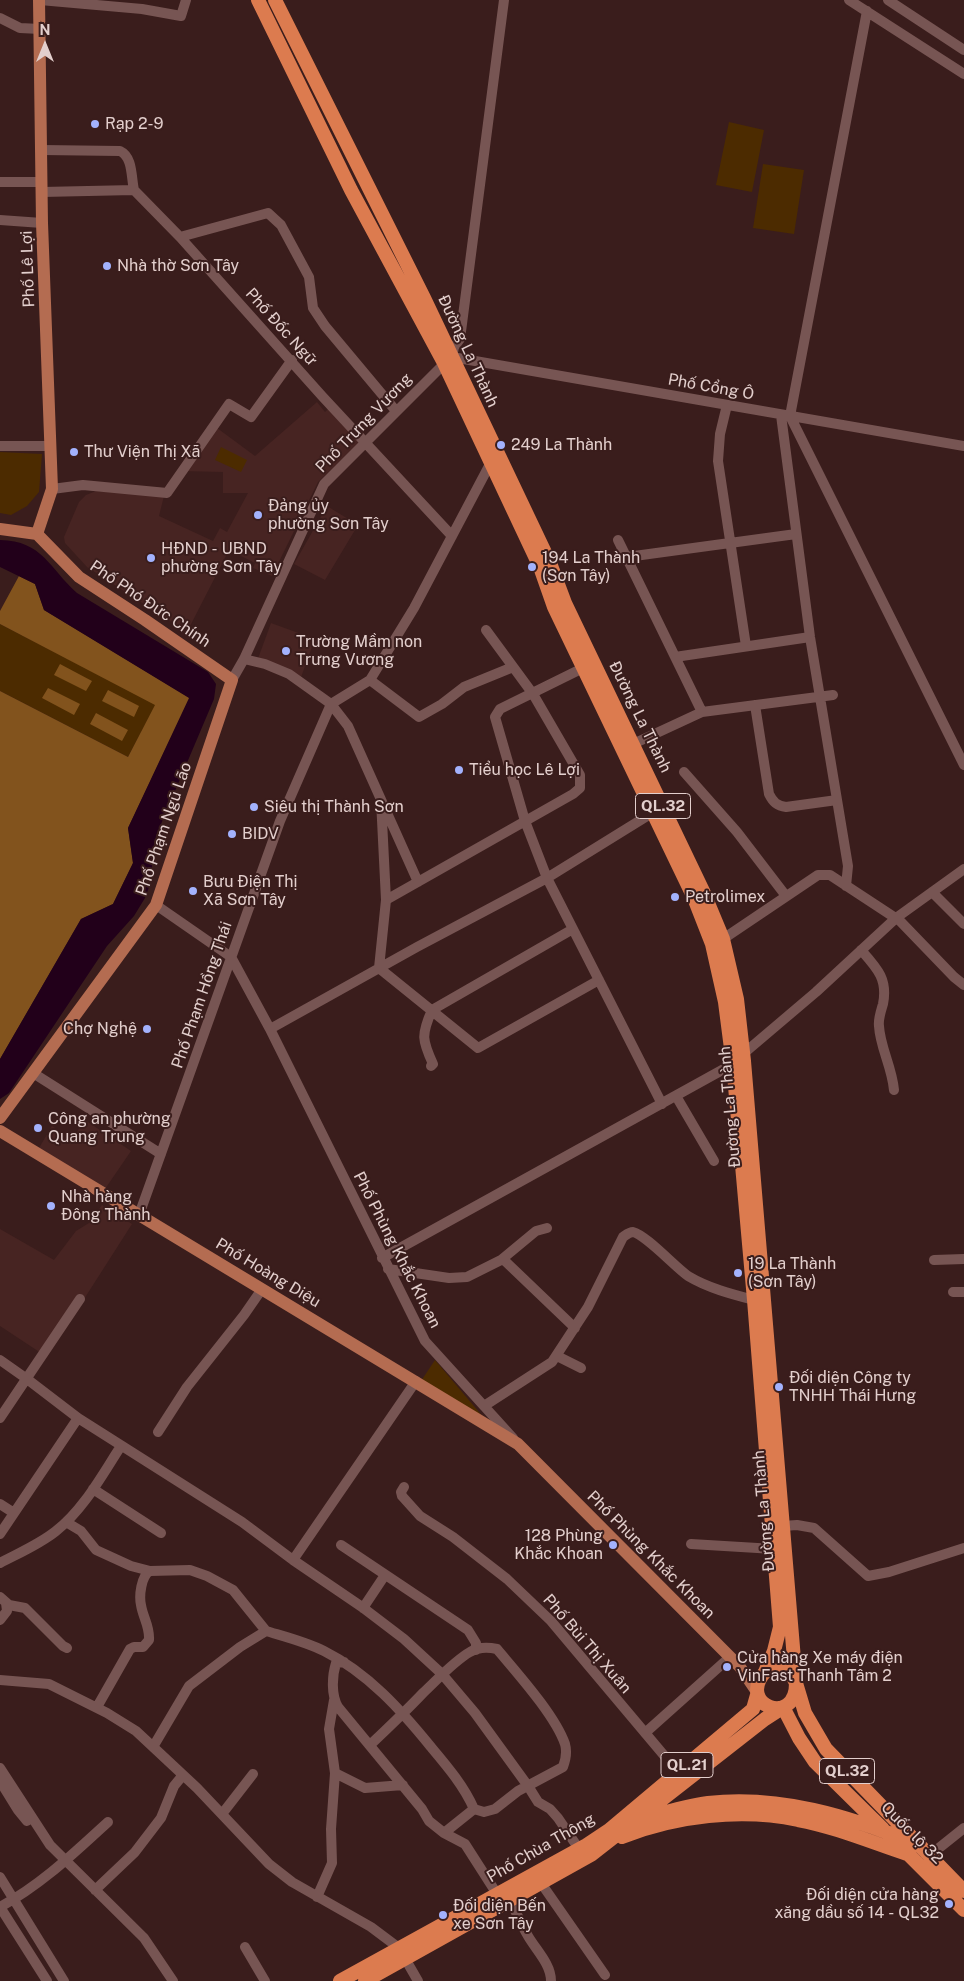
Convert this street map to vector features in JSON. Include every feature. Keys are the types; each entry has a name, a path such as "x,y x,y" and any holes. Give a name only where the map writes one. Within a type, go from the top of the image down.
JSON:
{"highway":[{"name":"Đường La Thành","path":"258,0 350,190 448,360 490,464 540,567 554,607 694,898 712,944 738,1059 783,1526 796,1684"},
{"name":"Đường La Thành","path":"275,0 362,173 448,360 703,891 723,939 737,999 738,1059 754,1300 780,1626 774,1651 765,1672"},
{"path":"777,1669 788,1673 796,1684 795,1697 791,1703 783,1708 772,1708 765,1705 757,1693 758,1683 765,1672 777,1669"},
{"name":"Quốc lộ 32","path":"796,1684 804,1713 826,1749 964,1910"},
{"name":"Phố Chùa Thông","path":"504,1897 542,1883 585,1852 753,1708 757,1693"},
{"name":"Quốc lộ 32","path":"783,1708 799,1738 815,1762 886,1832 914,1850 929,1856 964,1891"},
{"name":"Phố Chùa Thông","path":"340,1981 402,1953 585,1852 636,1820 765,1719 783,1708"},
{"path":"609,1830 636,1820 707,1804 737,1801 768,1802 801,1807 838,1816 886,1832"},
{"path":"585,1852 638,1831 670,1823 737,1815 766,1815 798,1820 914,1850"},
{"name":"Phố Chùa Thông","path":"364,1981 402,1953"}],"main road":[{"name":"Phố Lê Lợi","path":"37,534 52,489 42,224 39,0"},
{"path":"0,529 37,534"},
{"name":"Phố Phó Đức Chính","path":"37,534 79,577 232,680"},
{"name":"Phố Phạm Ngũ Lão","path":"0,1118 156,905 232,680"},
{"name":"Phố Hoàng Diệu","path":"0,1131 416,1382 488,1416 518,1444"},
{"name":"Phố Phùng Khắc Khoan","path":"518,1444 740,1667 757,1693"},
{"path":"740,1667 758,1673 765,1672"}],"street":[{"path":"39,0 116,6 181,16 186,0"},
{"path":"448,360 460,339 504,0"},
{"path":"849,0 964,74"},
{"path":"888,0 964,50"},
{"path":"846,886 848,866 810,636 796,534 786,415 867,11"},
{"path":"0,18 20,28 40,29"},
{"path":"0,182 42,187 134,190 126,153 120,151 42,150"},
{"name":"Phố Đốc Ngữ","path":"134,190 180,237 452,536"},
{"path":"180,237 268,213 281,225 309,278 313,308 325,326 396,411"},
{"path":"0,220 42,224"},
{"path":"52,489 83,485 167,493 229,404 251,417 292,360"},
{"name":"Phố Cổng Ô","path":"448,360 964,446"},
{"name":"Phố Trưng Vương","path":"232,680 244,659 324,484 448,360"},
{"path":"727,405 720,434 718,462 746,646"},
{"path":"786,415 964,765"},
{"path":"0,446 51,446"},
{"path":"331,704 370,680 414,608 490,464"},
{"path":"627,557 796,534"},
{"path":"618,540 702,712"},
{"path":"386,900 573,794 580,788 580,775 531,692 486,630"},
{"path":"674,657 810,636"},
{"path":"244,659 265,664 289,674 331,704 348,726 418,882"},
{"path":"370,680 419,717 436,708 464,687 513,667"},
{"path":"583,668 531,692 500,709 495,718 525,821 547,878 662,1104"},
{"path":"633,744 702,712 833,695"},
{"name":"Phố Phạm Hồng Thái","path":"139,1215 280,820 331,704"},
{"path":"756,705 770,794 773,801 779,806 786,807 837,800"},
{"path":"684,772 737,832 786,896"},
{"path":"379,968 386,900 381,800"},
{"path":"270,1029 547,878 652,813"},
{"path":"382,1258 662,1104 738,1059 896,918 964,869"},
{"path":"723,939 818,875 823,874 830,876 896,918 964,985"},
{"path":"932,892 962,918"},
{"name":"Phố Phùng Khắc Khoan","path":"156,905 231,958 270,1029 382,1258 425,1341 488,1416"},
{"path":"431,1066 434,1064 424,1040 424,1029 432,1010 573,929"},
{"path":"861,950 877,968 883,981 885,992 879,1025 882,1044 891,1068 894,1090"},
{"path":"379,968 478,1048 599,980"},
{"path":"33,1073 161,1154"},
{"path":"676,1096 714,1161"},
{"path":"388,1269 449,1278 467,1277 501,1260 536,1231 547,1228"},
{"path":"488,1416 557,1356 576,1328 623,1237 628,1233 634,1232 643,1238 688,1276 716,1290 754,1300"},
{"path":"934,1260 964,1259"},
{"path":"501,1260 576,1328"},
{"path":"158,1432 187,1387 244,1316 262,1289"},
{"path":"953,1292 964,1292"},
{"path":"0,1418 80,1299"},
{"path":"557,1356 581,1368"},
{"path":"0,1360 78,1418 242,1522 404,1639 442,1674 475,1713 538,1802 550,1809 585,1852"},
{"path":"293,1560 416,1382"},
{"path":"0,1534 78,1418"},
{"path":"0,1564 56,1531 66,1522 93,1489 121,1446"},
{"name":"Phố Bùi Thị Xuân","path":"404,1487 401,1492 402,1496 420,1516 453,1537 507,1579 551,1621 678,1772"},
{"path":"93,1489 161,1533"},
{"path":"0,1504 14,1513"},
{"path":"66,1522 81,1531 96,1550 124,1564 150,1571 190,1570 207,1576 233,1590 266,1631 298,1640 344,1662 389,1698 403,1714 446,1766 465,1792 474,1809 484,1812 495,1809 518,1791 564,1767 566,1755 565,1745 552,1721 525,1683 497,1649 492,1648 470,1652 442,1674 403,1714 370,1745"},
{"path":"783,1526 797,1524 814,1528 868,1576 889,1572 964,1548"},
{"path":"691,1544 774,1549"},
{"path":"341,1545 468,1630 476,1643 476,1650"},
{"path":"97,1708 130,1649 143,1647 149,1640 148,1626 141,1606 141,1599 144,1578 150,1571"},
{"path":"363,1608 385,1575"},
{"path":"0,1620 7,1611 3,1600"},
{"path":"3,1600 25,1608 67,1648"},
{"path":"153,1747 189,1686 240,1647 266,1631"},
{"path":"645,1733 730,1657"},
{"path":"317,1897 332,1863 331,1829 334,1773 329,1729 334,1700 334,1669 336,1663 344,1662"},
{"path":"0,1680 49,1684 97,1708 136,1731 183,1775 270,1864 292,1882 371,1927 402,1953 418,1981"},
{"path":"334,1700 403,1785 429,1821 444,1833 465,1844 504,1897 548,1966 553,1979"},
{"path":"0,1768 35,1824 64,1862"},
{"path":"334,1773 365,1788 403,1785"},
{"path":"222,1814 253,1774"},
{"path":"95,1890 135,1852 161,1818 174,1786 183,1775"},
{"path":"0,1781 18,1810 64,1862 144,1938 173,1981"},
{"path":"444,1833 474,1809"},
{"path":"47,1981 0,1907 14,1900 64,1862 108,1822"},
{"path":"929,1856 964,1828"},
{"path":"0,1877 64,1981"},
{"path":"542,1883 605,1975"},
{"path":"245,1947 265,1981"}],"shaded area":[{"path":"729,122 764,130 752,192 716,185"},
{"path":"763,164 804,170 794,234 753,228"},
{"path":"317,402 325,412 330,407 361,441 318,482 272,576 253,568 255,563 229,550 187,632 87,567 65,543 64,537 79,502 86,495 96,491 164,496 159,516 213,541 220,528 227,532 248,493 223,493 223,472 181,471 213,425 255,456"},
{"path":"221,447 247,460 241,472 215,460"},
{"path":"0,452 42,454 39,492 27,506 11,515 0,513"},
{"path":"327,506 358,525 325,580 294,564"},
{"path":"0,540 26,545 36,551 77,593 208,672 216,684 214,699 156,836 152,854 152,879 145,898 134,916 107,946 9,1093 0,1099 0,1059 81,919 113,904 133,863 128,828 189,698 44,610 35,584 0,567"},
{"path":"19,576 35,584 44,610 190,698 128,828 133,863 113,904 81,919 0,1059 0,691 128,757 155,705 0,624 0,611"},
{"name":"Trường Mầm non Trưng Vương","path":"271,623 315,639 300,680 256,664"},
{"path":"0,624 156,704 128,757 0,691"},
{"path":"60,664 92,681 86,691 54,675"},
{"path":"48,688 80,704 74,715 42,698"},
{"path":"108,690 139,706 134,717 102,701"},
{"path":"96,713 128,730 122,741 90,724"},
{"path":"85,1120 131,1151 105,1189 39,1148 52,1126 72,1139"},
{"path":"102,1205 132,1224 47,1357 0,1326 0,1229 54,1260 76,1231 89,1223"},
{"path":"435,1360 484,1418 421,1381"}],"place":[{"name":"Rạp 2-9","path":"95,124"},
{"name":"Nhà thờ Sơn Tây","path":"107,266"},
{"name":"249 La Thành","path":"501,445"},
{"name":"Thư Viện Thị Xã","path":"74,452"},
{"name":"Đảng ủy phường Sơn Tây","path":"258,515"},
{"name":"HĐND - UBND phường Sơn Tây","path":"151,558"},
{"name":"194 La Thành (Sơn Tây)","path":"532,567"},
{"name":"Trường Mầm non Trưng Vương","path":"286,651"},
{"name":"Tiểu học Lê Lợi","path":"459,770"},
{"name":"Siêu thị Thành Sơn","path":"254,807"},
{"name":"BIDV","path":"232,834"},
{"name":"Bưu Điện Thị Xã Sơn Tây","path":"193,891"},
{"name":"Petrolimex","path":"675,897"},
{"name":"Chợ Nghệ","path":"147,1029"},
{"name":"Công an phường Quang Trung","path":"38,1128"},
{"name":"Nhà hàng Đông Thành","path":"51,1206"},
{"name":"19 La Thành (Sơn Tây)","path":"738,1273"},
{"name":"Đối diện Công ty TNHH Thái Hưng","path":"779,1387"},
{"name":"128 Phùng Khắc Khoan","path":"613,1545"},
{"name":"Cửa hàng Xe máy điện VinFast Thanh Tâm 2","path":"727,1667"},
{"name":"Đối diện cửa hàng xăng dầu số 14 - QL32","path":"949,1904"},
{"name":"Đối diện Bến xe Sơn Tây","path":"443,1915"}]}
